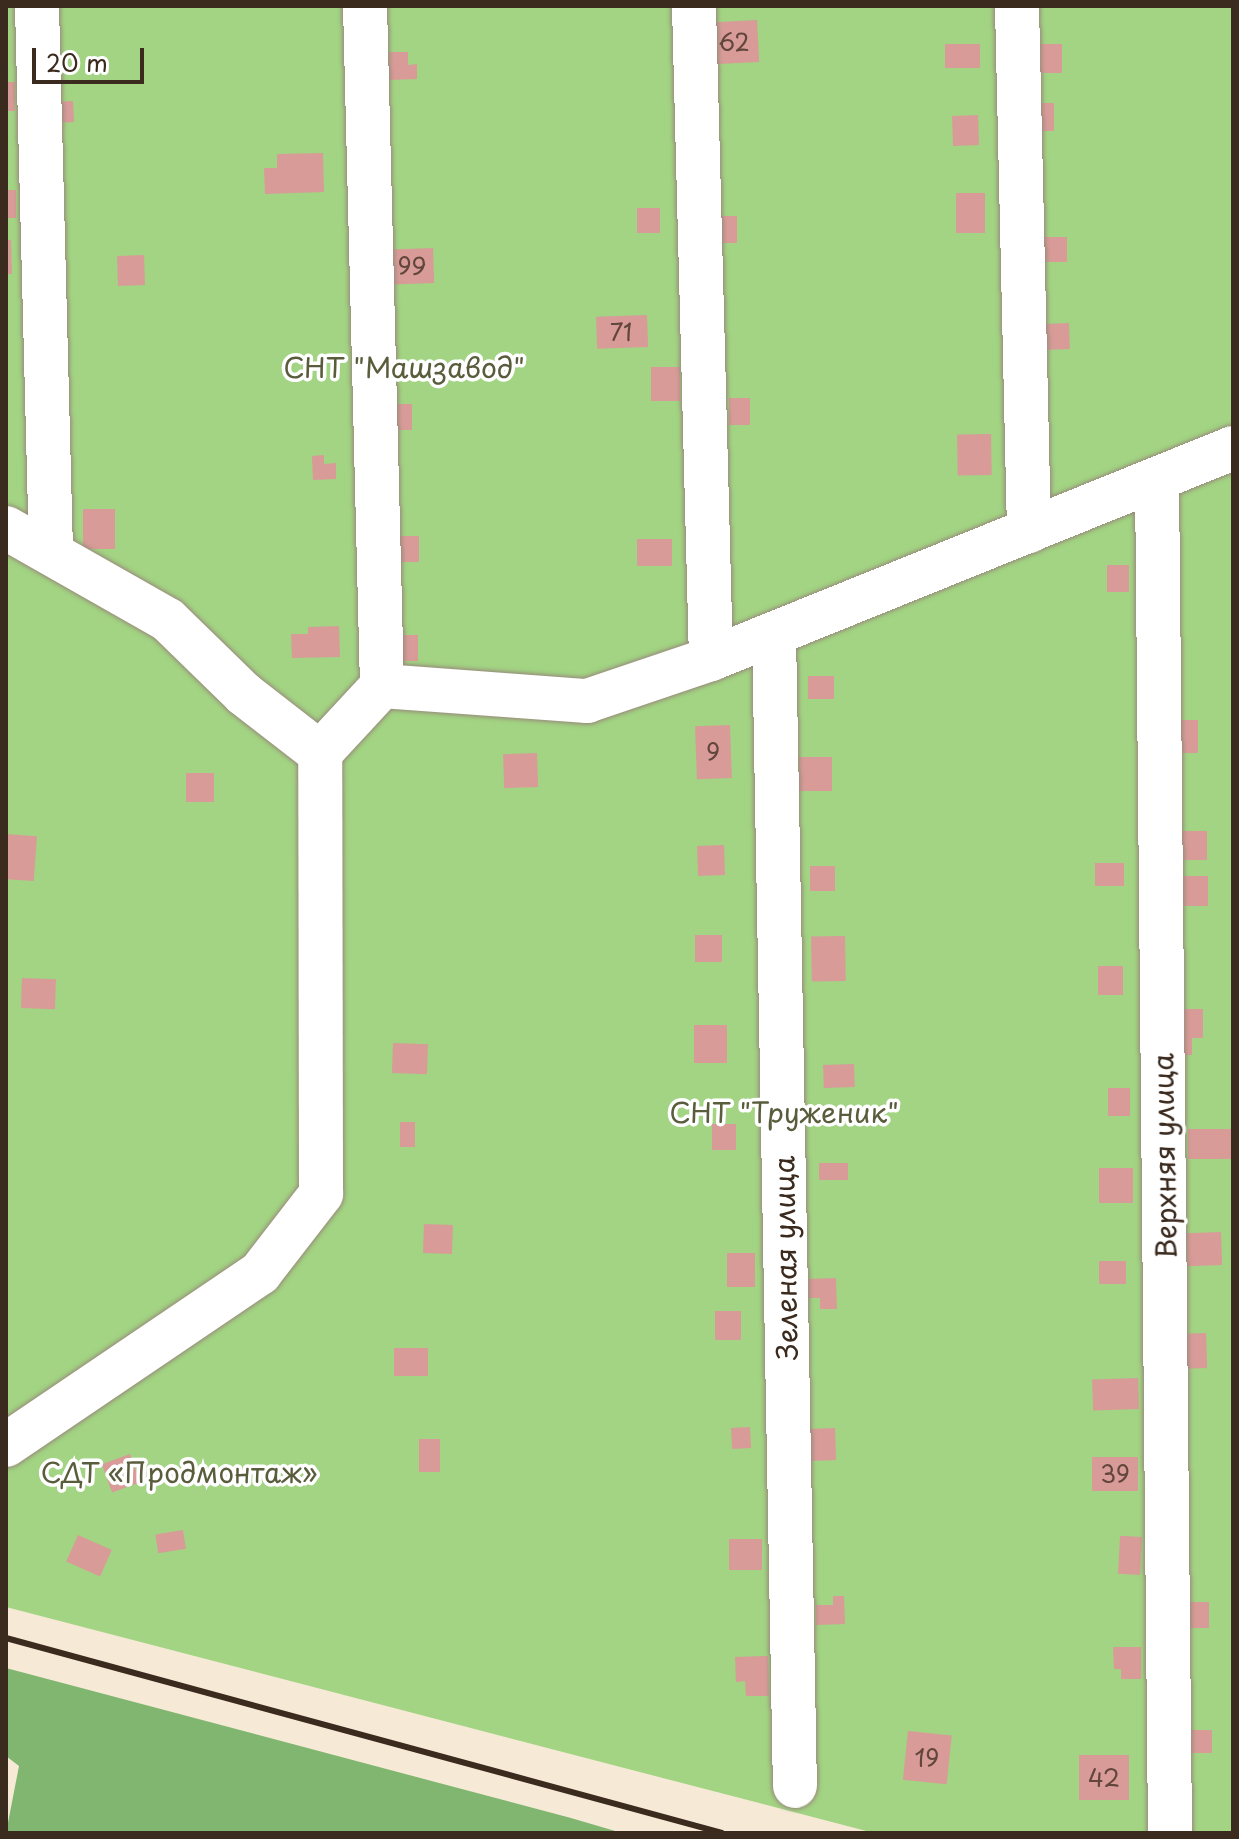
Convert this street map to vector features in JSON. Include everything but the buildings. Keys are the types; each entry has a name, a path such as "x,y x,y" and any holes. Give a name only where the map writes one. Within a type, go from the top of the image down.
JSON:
{"street":[{"path":"37,6 51,552"},
{"path":"6,1445 260,1273 321,1194 320,753 382,686 365,6"},
{"path":"694,6 711,659"},
{"path":"1017,6 1029,531"},
{"path":"382,686 587,701 711,659 1233,448"},
{"name":"Верхняя улица","path":"1157,479 1170,1833"},
{"path":"6,528 168,620 244,694 320,753"},
{"name":"Зеленая улица","path":"774,634 795,1786"}],"green space":[{"path":"6,6 1233,6 1233,1833 874,1833 6,1607"},
{"path":"6,1668 622,1833 6,1833 19,1766 6,1756"}],"railway":[{"path":"6,1638 722,1833"}],"park label":[{"name":"СНТ \"Машзавод\"","path":"404,367"},
{"name":"СНТ \"Труженик\"","path":"784,1112"},
{"name":"СДТ «Продмонтаж»","path":"179,1472"}]}
